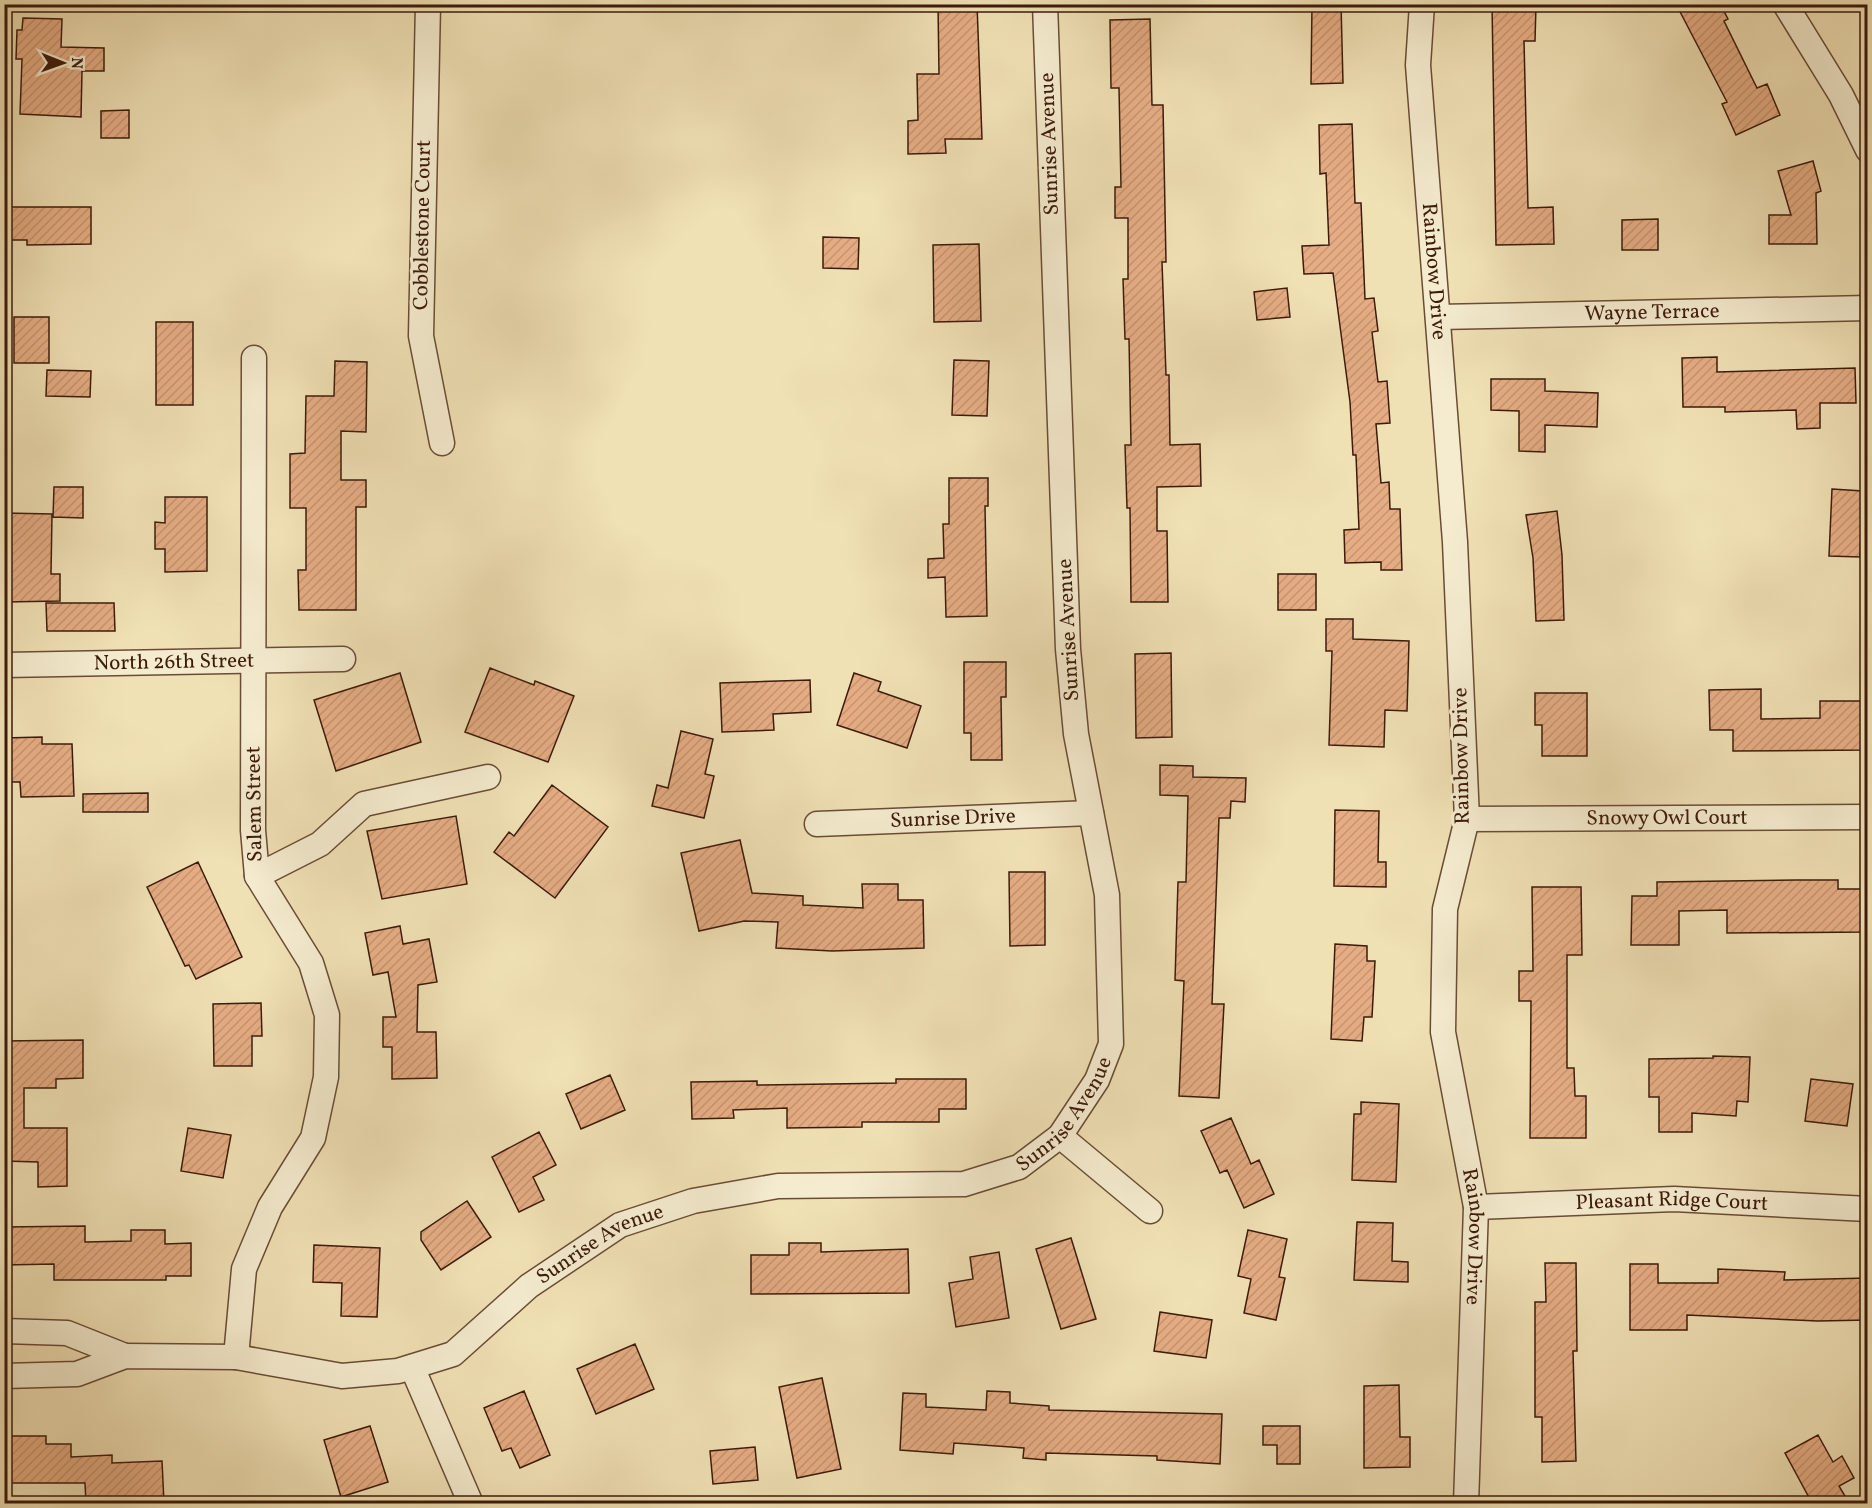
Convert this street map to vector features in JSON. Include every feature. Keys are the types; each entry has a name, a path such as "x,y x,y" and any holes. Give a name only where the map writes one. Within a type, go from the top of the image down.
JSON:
{"street":[{"name":"Cobblestone Court","path":"428,4 421,336 442,443"},
{"name":"Sunrise Avenue","path":"4,1376 77,1374 125,1356 236,1357 342,1376 398,1371 453,1354 529,1286 620,1225 693,1201 778,1186 964,1184 1019,1167 1060,1136 1098,1080 1111,1044 1107,895 1076,734 1068,649 1045,4"},
{"name":"Rainbow Drive","path":"1422,4 1418,65 1455,542 1467,819 1445,909 1443,1032 1476,1206 1466,1503"},
{"path":"1785,4 1841,95 1868,150"},
{"name":"Wayne Terrace","path":"1438,317 1868,308"},
{"name":"Salem Street","path":"236,1357 244,1269 270,1207 313,1138 326,1077 327,1015 311,963 257,876 253,830 254,358"},
{"name":"North 26th Street","path":"4,665 343,659"},
{"path":"257,876 320,844 364,804 488,777"},
{"name":"Sunrise Drive","path":"817,824 1091,813"},
{"name":"Snowy Owl Court","path":"1467,819 1868,817"},
{"path":"1060,1136 1150,1211"},
{"name":"Pleasant Ridge Court","path":"1476,1206 1674,1199 1868,1209"},
{"name":"Sunrise Avenue","path":"4,1331 67,1332 125,1356"},
{"path":"412,1367 471,1503"}],"building":[{"path":"938,4 977,4 982,139 945,139 946,153 908,154 908,121 918,120 917,74 939,74"},
{"path":"1312,4 1341,4 1343,83 1311,84"},
{"path":"1492,4 1536,5 1535,41 1524,41 1528,208 1553,207 1554,244 1496,245"},
{"path":"1676,4 1720,4 1728,19 1724,21 1757,88 1767,84 1780,115 1736,135 1722,104 1727,102"},
{"path":"23,18 62,19 61,47 104,48 104,71 82,71 81,117 20,114 22,59 16,59 17,30 22,30"},
{"path":"1150,19 1152,105 1163,105 1166,262 1162,262 1166,375 1169,375 1170,445 1200,444 1201,486 1157,487 1157,531 1167,531 1168,602 1131,602 1130,508 1127,508 1125,445 1131,445 1129,339 1125,339 1123,279 1128,279 1128,218 1115,218 1115,187 1121,187 1119,88 1111,88 1110,20"},
{"path":"129,110 129,138 101,138 101,111"},
{"path":"1352,124 1355,203 1361,203 1365,299 1374,298 1378,331 1372,332 1378,382 1387,381 1390,423 1376,424 1381,483 1389,482 1390,509 1400,509 1402,570 1381,570 1381,562 1345,563 1344,530 1359,529 1356,455 1353,455 1350,402 1333,273 1304,274 1302,246 1329,245 1326,173 1320,174 1319,125"},
{"path":"1813,161 1821,191 1816,193 1817,244 1769,244 1769,215 1791,215 1778,171"},
{"path":"10,207 91,207 91,244 27,245 27,240 10,240"},
{"path":"1658,219 1658,250 1622,250 1622,220"},
{"path":"823,237 859,238 858,269 823,268"},
{"path":"979,244 981,321 934,322 933,245"},
{"path":"1287,288 1290,317 1257,320 1254,292"},
{"path":"14,317 49,317 49,363 14,363"},
{"path":"156,322 193,322 193,405 156,405"},
{"path":"1717,357 1717,372 1855,368 1856,403 1820,403 1820,428 1797,429 1796,410 1725,412 1725,407 1683,407 1682,358"},
{"path":"954,360 989,361 987,416 952,415"},
{"path":"335,361 367,362 366,432 341,431 341,480 366,480 366,507 356,507 356,610 299,610 298,570 306,570 306,508 290,508 290,454 305,453 306,396 334,396"},
{"path":"47,370 91,371 90,397 46,396"},
{"path":"1491,379 1545,379 1545,391 1598,393 1597,427 1545,425 1545,452 1519,451 1519,411 1491,410"},
{"path":"949,478 988,478 988,506 985,506 987,616 946,617 945,577 928,578 928,559 944,558 943,524 949,524"},
{"path":"54,487 83,487 83,518 53,517"},
{"path":"1832,489 1863,491 1860,557 1829,556"},
{"path":"165,497 207,497 207,571 165,572 165,549 155,549 155,522 165,523"},
{"path":"1557,511 1562,555 1564,620 1536,621 1533,558 1526,515"},
{"path":"4,513 52,514 51,574 60,574 60,601 4,602"},
{"path":"1278,574 1316,574 1316,610 1278,610"},
{"path":"46,603 114,603 115,631 47,631"},
{"path":"1326,619 1353,619 1353,639 1409,641 1407,711 1385,710 1384,747 1329,745 1332,651 1326,651"},
{"path":"1171,653 1172,737 1136,738 1135,654"},
{"path":"964,662 1006,662 1006,697 1001,697 1002,760 971,760 971,733 964,733"},
{"path":"490,668 534,685 535,681 574,696 548,762 465,732"},
{"path":"400,673 421,742 336,771 314,700"},
{"path":"854,673 881,682 878,691 921,706 907,748 837,725"},
{"path":"810,680 811,712 773,714 774,730 722,732 720,683"},
{"path":"1761,689 1761,719 1820,718 1820,701 1868,701 1868,750 1733,751 1733,730 1710,730 1709,690"},
{"path":"1535,693 1587,693 1587,756 1542,756 1542,725 1535,725"},
{"path":"681,731 713,739 705,774 714,776 704,818 652,806 657,785 668,788"},
{"path":"42,737 42,744 72,744 74,796 21,797 20,782 4,782 4,738"},
{"path":"1160,765 1193,766 1193,777 1246,778 1245,802 1231,801 1230,818 1219,818 1212,1004 1224,1004 1219,1098 1179,1096 1184,981 1175,980 1178,882 1186,882 1188,796 1160,795"},
{"path":"552,785 608,827 555,898 494,852 509,832 514,836"},
{"path":"148,793 148,812 83,812 83,794"},
{"path":"1335,810 1379,811 1378,862 1386,862 1386,887 1334,886"},
{"path":"456,816 467,884 382,899 367,831"},
{"path":"740,840 752,893 803,896 803,905 863,908 862,884 898,884 898,900 923,900 924,948 832,951 776,948 778,922 744,921 699,931 681,853"},
{"path":"198,862 242,957 196,979 189,965 185,966 147,887"},
{"path":"1009,872 1045,872 1045,945 1010,946"},
{"path":"1838,880 1838,889 1868,889 1868,932 1727,933 1727,910 1679,911 1679,945 1631,945 1632,896 1657,896 1657,882"},
{"path":"1532,887 1581,887 1582,955 1567,955 1567,1068 1574,1068 1575,1096 1586,1096 1586,1138 1530,1138 1531,1001 1519,1001 1519,971 1533,971"},
{"path":"400,926 403,944 429,939 437,982 418,985 417,1032 436,1032 437,1078 392,1079 392,1047 383,1047 383,1017 396,1017 388,972 373,975 365,933"},
{"path":"1335,944 1367,946 1367,961 1375,961 1372,1017 1364,1017 1362,1041 1331,1039"},
{"path":"261,1003 262,1036 252,1036 252,1066 214,1066 213,1004"},
{"path":"83,1040 83,1078 56,1079 56,1088 24,1088 24,1128 67,1128 67,1186 38,1187 38,1162 4,1161 4,1041"},
{"path":"1713,1056 1750,1057 1748,1102 1737,1101 1736,1116 1692,1113 1692,1132 1659,1132 1659,1097 1649,1097 1649,1059 1713,1058"},
{"path":"610,1075 625,1110 581,1129 566,1094"},
{"path":"896,1079 966,1079 966,1109 939,1109 939,1122 862,1122 862,1127 787,1128 787,1108 733,1110 734,1118 692,1119 691,1082 757,1081 757,1085 896,1083"},
{"path":"1811,1079 1853,1084 1847,1126 1805,1121"},
{"path":"1361,1102 1399,1104 1396,1182 1352,1180 1354,1114 1361,1114"},
{"path":"1231,1118 1251,1164 1259,1160 1274,1194 1244,1208 1227,1170 1220,1173 1201,1131"},
{"path":"188,1128 231,1135 223,1178 181,1171"},
{"path":"539,1132 556,1165 533,1177 544,1200 519,1212 492,1157"},
{"path":"467,1201 491,1237 441,1270 421,1240 421,1232"},
{"path":"1357,1222 1393,1223 1392,1261 1408,1262 1408,1282 1354,1280"},
{"path":"85,1226 85,1242 131,1241 131,1230 165,1230 165,1244 191,1243 191,1276 166,1276 166,1280 54,1280 54,1264 4,1265 4,1227"},
{"path":"1248,1230 1287,1239 1279,1277 1285,1278 1276,1320 1244,1313 1251,1279 1238,1276"},
{"path":"1071,1238 1096,1319 1061,1329 1036,1249"},
{"path":"789,1243 821,1243 821,1252 908,1249 909,1293 751,1294 751,1255 789,1255"},
{"path":"314,1245 380,1248 377,1317 341,1316 342,1283 313,1282"},
{"path":"999,1252 1009,1318 956,1327 949,1283 973,1279 970,1257"},
{"path":"1545,1263 1576,1263 1577,1351 1573,1351 1576,1461 1542,1462 1542,1417 1535,1417 1535,1302 1546,1302"},
{"path":"1630,1264 1658,1264 1658,1283 1718,1283 1718,1269 1785,1272 1784,1280 1868,1278 1868,1320 1818,1321 1687,1315 1687,1330 1630,1330"},
{"path":"1160,1312 1212,1320 1206,1358 1154,1351"},
{"path":"635,1344 654,1389 596,1414 577,1369"},
{"path":"822,1378 841,1469 797,1478 779,1387"},
{"path":"1399,1385 1400,1437 1410,1437 1410,1467 1364,1468 1364,1386"},
{"path":"524,1391 550,1455 520,1468 511,1448 502,1451 484,1408"},
{"path":"987,1391 1010,1392 1010,1403 1049,1406 1049,1410 1222,1414 1220,1464 1157,1460 1157,1456 1046,1453 1046,1460 1023,1458 1024,1448 954,1443 953,1454 900,1450 903,1393 926,1394 926,1407 986,1410"},
{"path":"370,1426 388,1482 341,1497 324,1440"},
{"path":"1263,1426 1300,1426 1300,1464 1277,1464 1277,1445 1263,1445"},
{"path":"1818,1435 1833,1462 1842,1456 1854,1478 1839,1486 1849,1503 1812,1503 1785,1453"},
{"path":"4,1436 46,1436 46,1444 71,1444 71,1457 112,1455 112,1463 162,1461 164,1503 86,1503 85,1483 4,1483"},
{"path":"755,1447 758,1480 713,1484 710,1451"}]}
